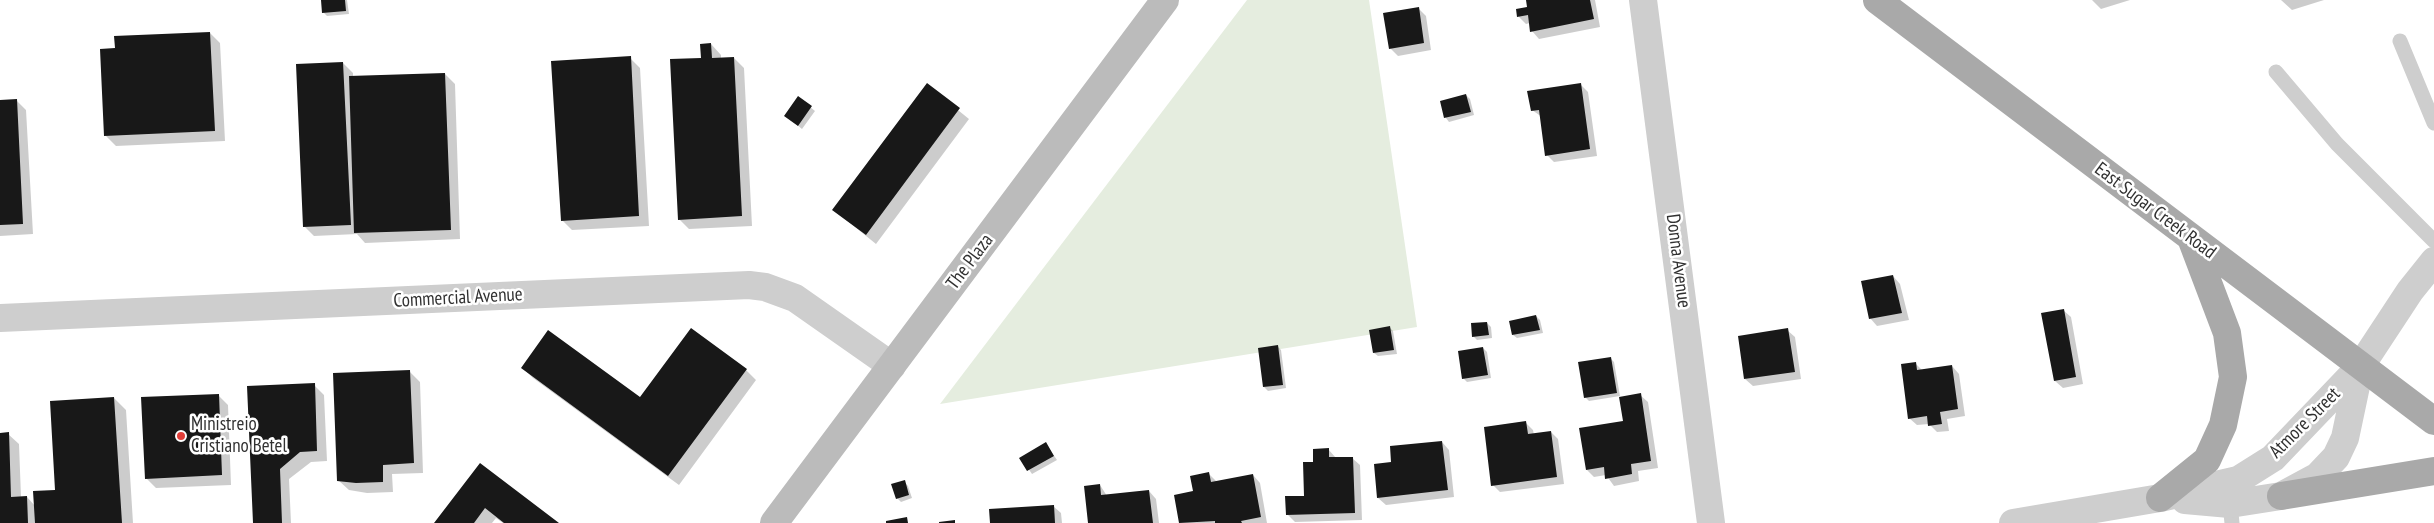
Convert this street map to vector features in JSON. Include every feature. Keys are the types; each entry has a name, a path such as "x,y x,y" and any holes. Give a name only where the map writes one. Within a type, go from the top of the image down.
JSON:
{"main road":[{"name":"The Plaza","path":"774,523 1165,0"},
{"name":"East Sugar Creek Road","path":"1877,0 2360,367 2434,421"},
{"path":"2160,498 2207,460 2223,425 2233,377 2227,333 2191,238"},
{"path":"2281,496 2434,471"}],"street":[{"name":"Donna Avenue","path":"1643,0 1711,523"},
{"name":"Atmore Street","path":"2013,523 2160,498 2238,480 2273,458 2360,367 2410,291 2434,261"},
{"name":"Commercial Avenue","path":"0,318 749,285 765,287 795,298 892,366"},
{"name":"Atmore Street","path":"2160,498 2231,513 2281,496 2318,476 2336,457 2345,438 2360,367"}],"lane":[{"path":"2400,41 2434,123"},
{"path":"2276,72 2337,144 2434,241"}],"shaded area":[{"path":"1247,0 1369,0 1417,327 940,404"}],"building":[{"path":"321,0 345,0 346,11 322,13"},
{"path":"1526,0 1590,0 1594,19 1530,32 1528,15 1517,17 1516,9 1527,7"},
{"path":"1419,7 1424,43 1389,49 1383,13"},
{"path":"210,32 215,131 104,136 100,49 115,48 114,36"},
{"path":"711,43 712,58 734,57 742,216 678,220 670,59 701,58 700,44"},
{"path":"631,56 639,216 561,221 551,61"},
{"path":"343,62 351,225 303,227 296,64"},
{"path":"445,73 451,230 354,233 349,76"},
{"path":"927,83 960,108 866,235 832,210"},
{"path":"1581,83 1590,149 1545,156 1539,110 1531,111 1527,91"},
{"path":"1466,94 1471,112 1444,118 1440,101"},
{"path":"798,96 812,106 798,126 784,116"},
{"path":"17,99 23,224 0,225 0,100"},
{"path":"1893,275 1902,313 1869,319 1861,281"},
{"path":"2064,309 2076,377 2054,381 2041,313"},
{"path":"1536,315 1540,330 1512,335 1509,321"},
{"path":"1487,322 1489,335 1472,337 1471,323"},
{"path":"1390,326 1394,350 1373,353 1369,330"},
{"path":"691,328 747,369 668,476 521,368 548,330 640,397"},
{"path":"1788,328 1795,372 1744,379 1738,336"},
{"path":"1278,345 1283,385 1263,387 1258,348"},
{"path":"1483,347 1488,375 1462,379 1458,351"},
{"path":"1611,357 1617,393 1584,398 1578,362"},
{"path":"1916,362 1917,370 1952,365 1958,409 1940,412 1942,424 1928,426 1927,416 1908,419 1901,364"},
{"path":"410,370 414,463 383,465 383,482 356,483 337,481 333,373"},
{"path":"315,383 317,451 300,452 280,469 282,523 253,523 247,386"},
{"path":"1641,393 1651,461 1631,464 1632,474 1605,479 1604,467 1586,470 1579,428 1623,421 1619,397"},
{"name":"Ministreio Cristiano Betel","path":"219,394 222,475 145,479 141,397"},
{"path":"114,397 122,523 35,523 33,491 55,490 50,401"},
{"path":"1526,421 1528,434 1551,431 1557,477 1491,486 1484,427"},
{"path":"9,432 11,497 27,496 28,523 0,523 0,433"},
{"path":"1442,441 1448,490 1377,498 1374,464 1391,462 1390,446"},
{"path":"1046,442 1054,456 1027,471 1019,458"},
{"path":"1329,448 1329,457 1353,457 1355,513 1286,515 1285,496 1304,496 1303,462 1313,462 1313,449"},
{"path":"480,463 559,523 504,523 485,508 474,523 434,523"},
{"path":"1209,472 1211,482 1253,474 1261,517 1241,521 1242,523 1215,523 1215,521 1179,523 1174,495 1193,491 1190,476"},
{"path":"905,480 909,495 896,499 891,484"},
{"path":"1100,484 1101,495 1149,490 1153,523 1088,523 1084,486"},
{"path":"1054,505 1055,523 990,523 989,509"},
{"path":"907,517 908,523 886,523 886,521"},
{"path":"955,520 955,523 939,523 939,522"}],"place":[{"name":"Ministreio Cristiano Betel","path":"181,436"}]}
